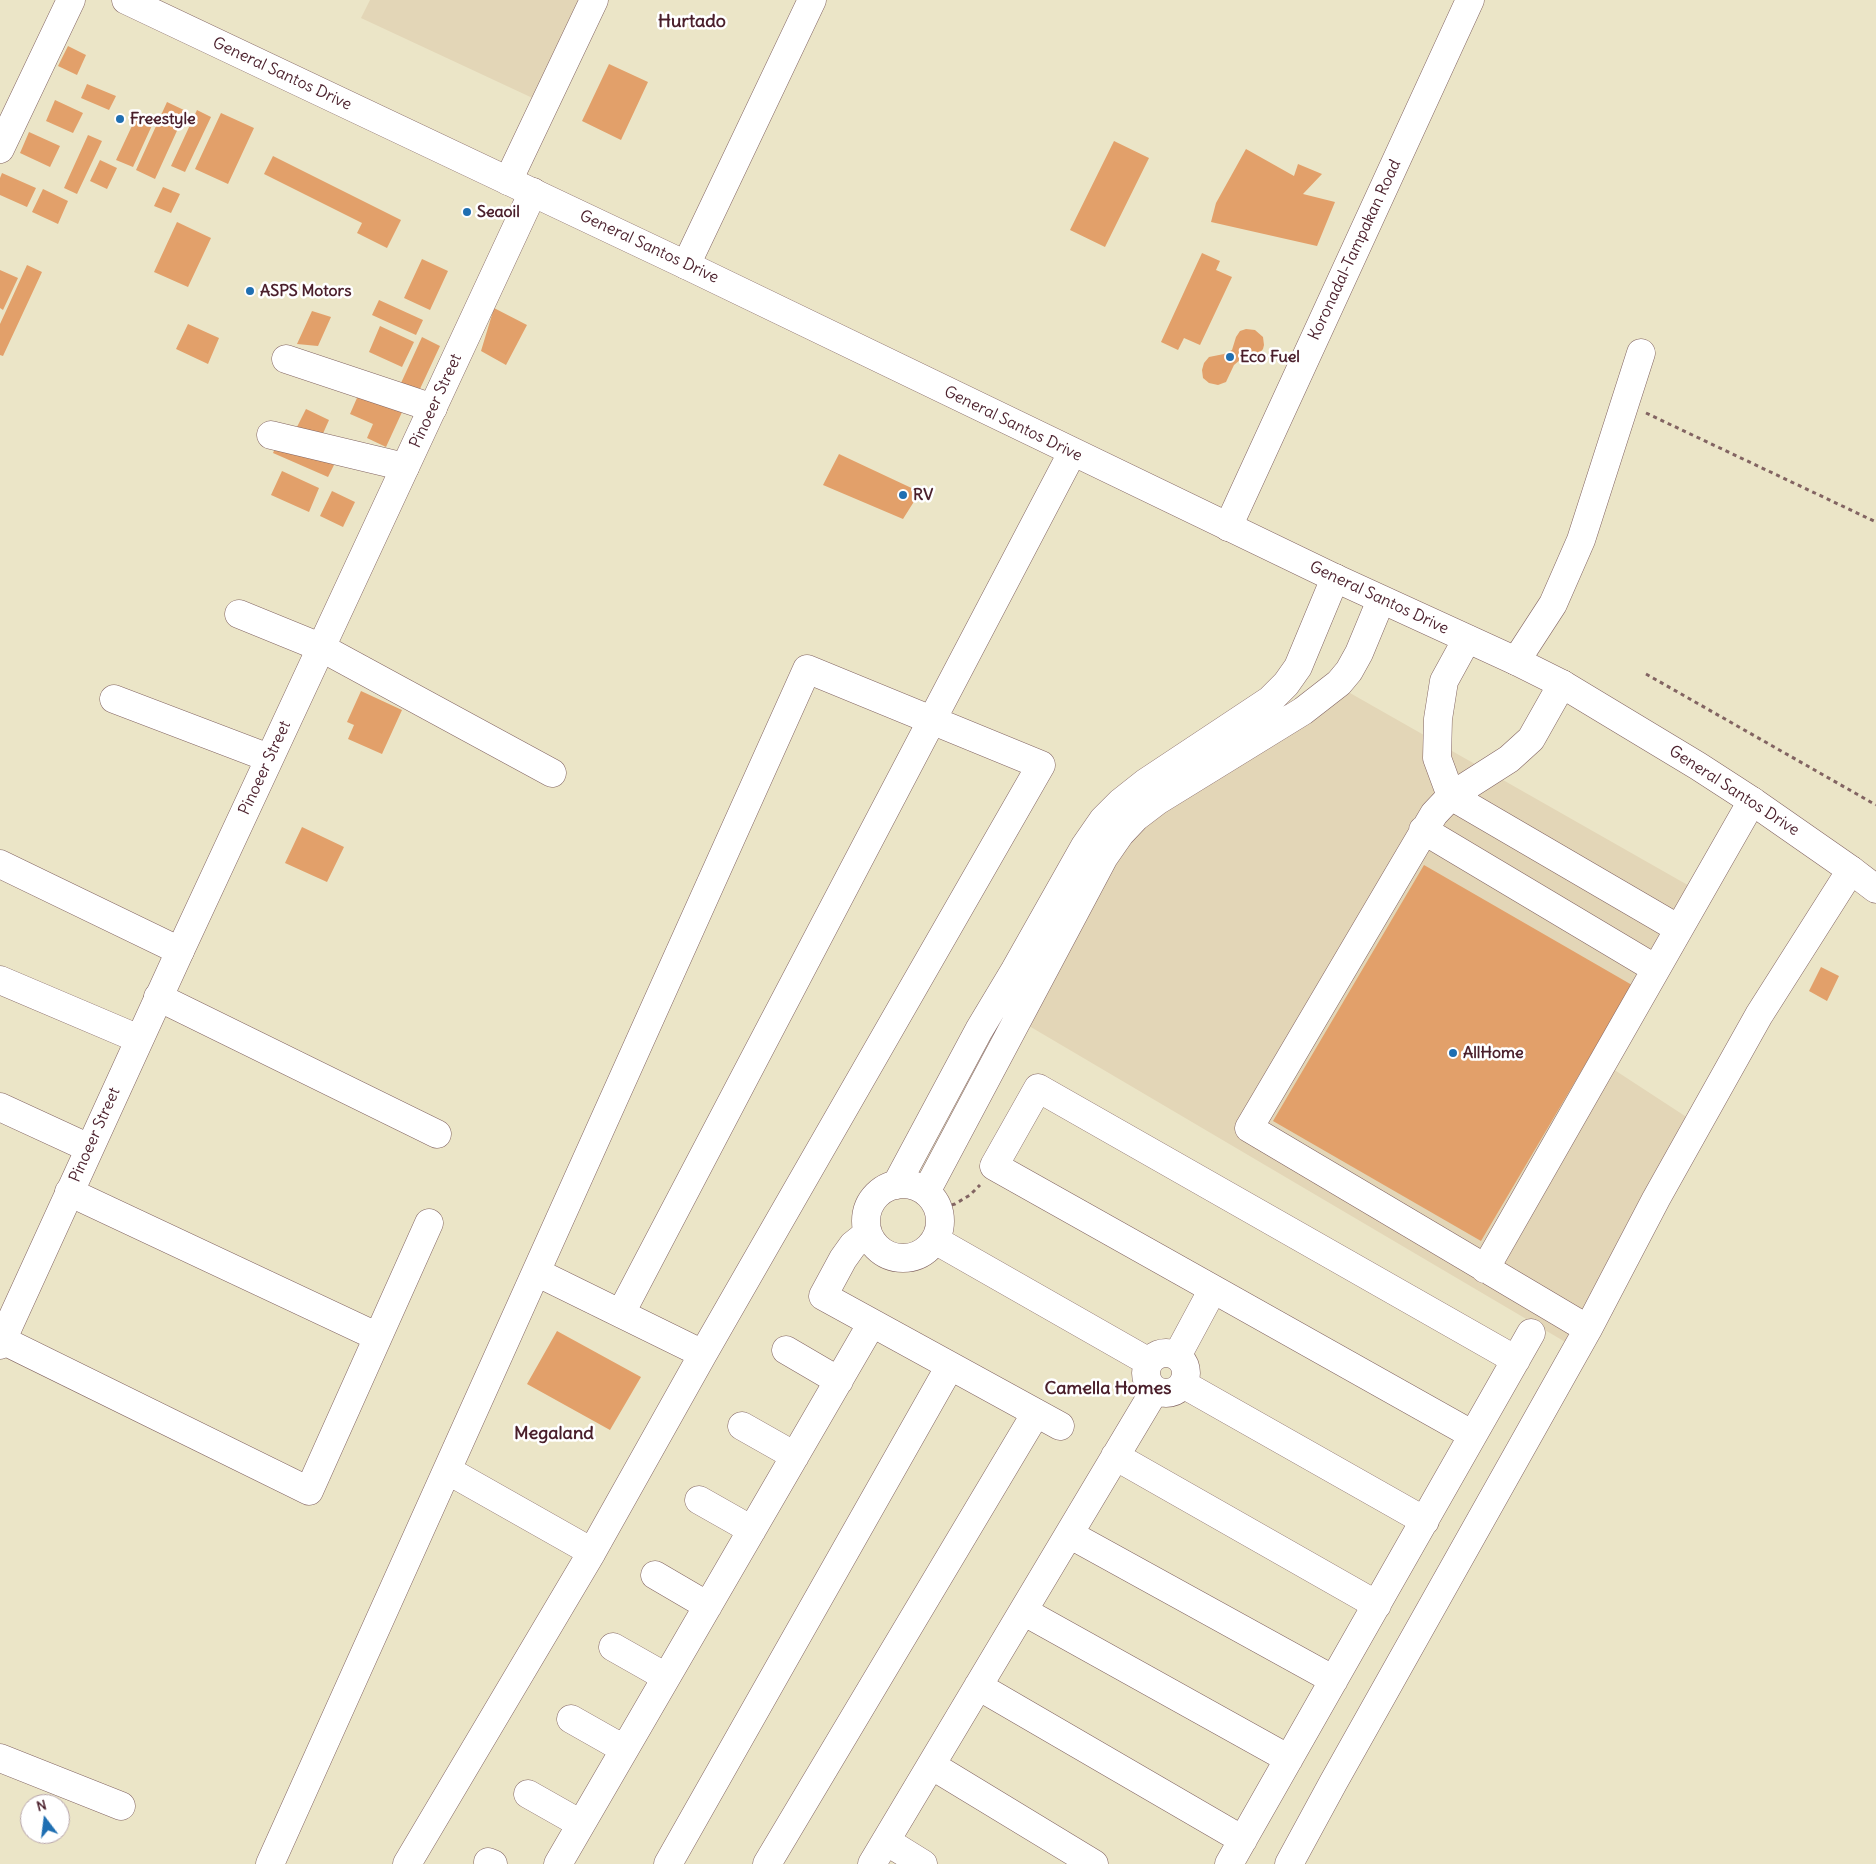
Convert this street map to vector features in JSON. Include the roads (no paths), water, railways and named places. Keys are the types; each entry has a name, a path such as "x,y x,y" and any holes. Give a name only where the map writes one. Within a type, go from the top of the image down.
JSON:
{"main road":[{"path":"0,148 71,0"},
{"name":"General Santos Drive","path":"126,0 686,264 1072,453 1562,684 1752,801 1851,870 1876,890"},
{"path":"508,181 594,0"},
{"path":"686,264 812,0"},
{"name":"Koronadal-Tampakan Road","path":"1228,527 1470,0"},
{"name":"Pinoeer Street","path":"1,1342 158,997 533,192"},
{"path":"1516,661 1553,604 1577,549 1641,353"},
{"path":"286,359 432,408"},
{"path":"271,435 405,467"},
{"path":"622,1313 1072,453"},
{"path":"896,1185 979,1030 1085,846 1103,820 1121,802 1145,783 1270,700 1286,684 1298,667 1335,578"},
{"path":"932,1201 1104,857 1120,834 1136,817 1157,801 1303,711 1332,689 1349,671 1359,653 1381,600"},
{"path":"239,614 320,647 552,773"},
{"path":"1467,639 1444,682 1438,719 1437,758 1451,796 1678,930"},
{"path":"270,1864 807,669 1041,765 703,1354 592,1552 407,1864"},
{"path":"1562,684 1531,739 1509,759 1451,796 1434,814 1249,1128 1588,1329"},
{"path":"114,698 269,758"},
{"path":"1485,1269 1752,801"},
{"path":"1423,830 1656,969"},
{"path":"0,864 180,951"},
{"path":"1289,1864 1588,1329 1656,1199 1759,1015 1851,870"},
{"path":"0,980 139,1039"},
{"path":"158,997 437,1134"},
{"path":"1473,1435 994,1166 1038,1088 1516,1360"},
{"path":"0,1107 89,1148"},
{"path":"907,1184 917,1187 932,1201 940,1219 939,1230 929,1248 920,1254 900,1258 880,1250 873,1242 868,1233 866,1223 867,1212 871,1202 878,1194 887,1188 907,1184"},
{"path":"69,1192 378,1337"},
{"path":"1,1342 309,1491 429,1223"},
{"path":"868,1233 853,1245 843,1259 824,1296 1060,1426"},
{"path":"935,1240 1149,1362"},
{"path":"536,1272 703,1354"},
{"path":"1177,1356 1213,1289"},
{"path":"562,1862 581,1824 872,1323"},
{"path":"1229,1864 1531,1334"},
{"path":"786,1350 839,1381"},
{"path":"1162,1353 1170,1353 1177,1356 1183,1362 1186,1369 1186,1377 1183,1384 1178,1390 1170,1393 1162,1393 1155,1390 1149,1385 1146,1377 1149,1362 1154,1356 1162,1353"},
{"path":"668,1864 950,1366"},
{"path":"1183,1384 1425,1521"},
{"path":"872,1864 1155,1390"},
{"path":"768,1864 1036,1413"},
{"path":"742,1426 795,1456"},
{"path":"1115,1456 1377,1605"},
{"path":"447,1470 592,1552"},
{"path":"699,1500 752,1530"},
{"path":"1069,1534 1334,1680"},
{"path":"655,1575 708,1606"},
{"path":"1023,1610 1289,1759"},
{"path":"614,1646 666,1677"},
{"path":"978,1686 1243,1840"},
{"path":"571,1719 624,1750"},
{"path":"0,1758 121,1806"},
{"path":"931,1765 1061,1856 1094,1864"},
{"path":"528,1794 581,1824"},
{"path":"886,1841 923,1864"}],"place":[{"name":"Freestyle","path":"120,119"},
{"name":"Seaoil","path":"467,212"},
{"name":"ASPS Motors","path":"250,291"},
{"name":"Eco Fuel","path":"1230,357"},
{"name":"RV","path":"903,495"},
{"name":"AllHome","path":"1453,1053"}],"district":[{"name":"Hurtado","path":"692,22"},
{"name":"Camella Homes","path":"1108,1389"},
{"name":"Megaland","path":"554,1434"}]}
